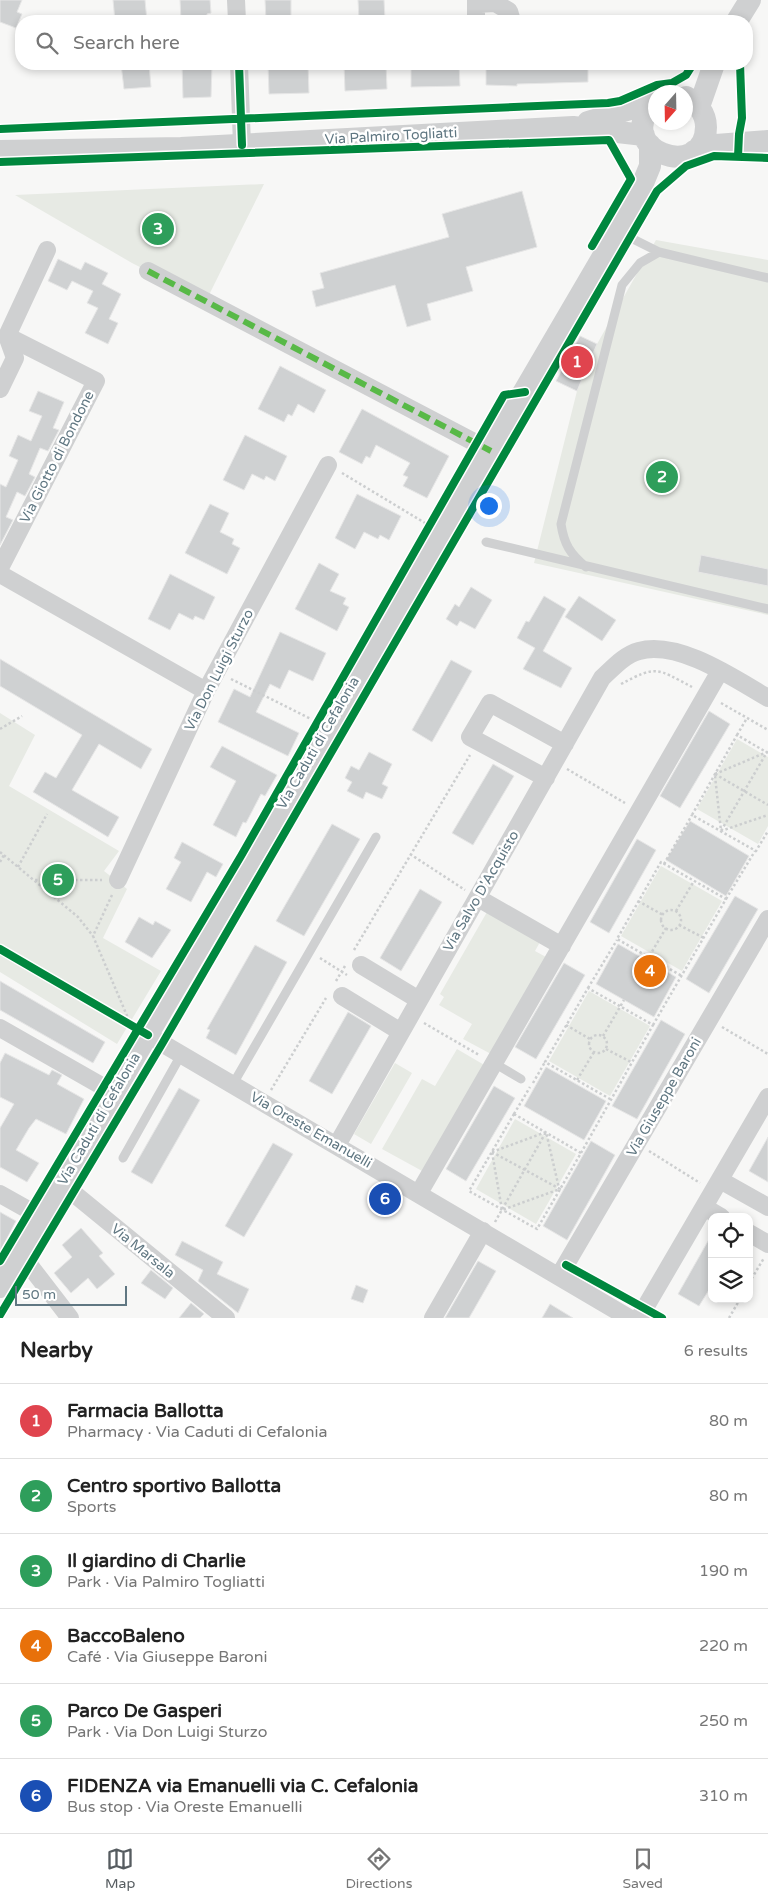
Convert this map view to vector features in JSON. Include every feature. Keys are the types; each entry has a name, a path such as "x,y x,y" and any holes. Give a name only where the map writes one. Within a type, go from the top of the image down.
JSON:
{"street":[{"path":"236,0 237,15"},
{"path":"741,15 750,0"},
{"path":"476,9 495,3 509,11 510,15"},
{"path":"239,70 242,145"},
{"path":"687,85 702,70"},
{"path":"687,154 704,137 697,108 712,70"},
{"name":"Via Palmiro Togliatti","path":"0,151 242,145 573,126 616,115 648,104"},
{"path":"697,108 721,129 768,141"},
{"name":"Via Palmiro Togliatti","path":"647,140 644,116 648,111"},
{"name":"Via Palmiro Togliatti","path":"573,126 647,140 663,155 687,154"},
{"name":"Via Caduti di Cefalonia","path":"0,1287 114,1094 140,1031 433,526 491,451 636,200 650,166 647,140"},
{"path":"687,154 716,145 768,141"},
{"name":"Via Caduti di Cefalonia","path":"636,200 663,171 687,154"},
{"path":"0,389 15,358 7,336 47,250"},
{"path":"148,271 491,451"},
{"name":"Via Giotto di Bondone","path":"0,568 96,381 7,336"},
{"name":"Via Don Luigi Sturzo","path":"118,880 206,691 328,465"},
{"path":"0,574 206,691"},
{"name":"Via Salvo D'Acquisto","path":"337,1145 602,678 618,663 640,651 667,650 691,657 720,671"},
{"path":"419,1193 720,671 768,698"},
{"path":"546,778 470,737 490,703 565,744"},
{"path":"478,898 562,946"},
{"name":"Via Giuseppe Baroni","path":"559,1276 768,918"},
{"path":"353,961 415,1008"},
{"path":"334,994 402,1032"},
{"path":"0,1028 114,1094"},
{"name":"Via Oreste Emanuelli","path":"140,1031 264,1102 629,1318"},
{"path":"639,1318 768,1097"},
{"path":"720,1180 768,1208"},
{"name":"Via Marsala","path":"61,1183 226,1318"},
{"path":"0,1194 41,1217"},
{"path":"704,1207 714,1213"},
{"path":"433,1318 486,1233"},
{"path":"753,1235 768,1244"},
{"path":"20,1254 70,1318"}],"lane":[{"path":"617,231 659,252 768,278"},
{"path":"586,567 575,558 564,544 561,524 622,285 640,263 659,252"},
{"path":"486,542 768,609"},
{"path":"233,1084 376,837"},
{"path":"123,1158 182,1055"},
{"path":"494,1063 521,1079"}],"path":[{"path":"328,465 433,526"},
{"path":"216,672 320,720 313,731"},
{"path":"0,729 22,716"},
{"path":"664,864 747,718"},
{"path":"737,735 768,753"},
{"path":"264,1102 334,994 410,854 478,741"},
{"path":"715,774 768,753"},
{"path":"721,831 768,753"},
{"path":"555,762 633,808 636,817"},
{"path":"715,774 768,805"},
{"path":"715,774 721,831"},
{"path":"18,867 47,814"},
{"path":"692,815 755,850"},
{"path":"721,831 768,815"},
{"path":"581,1152 514,1114 470,1191 536,1229 560,1189 581,1152 610,1099 631,1062 726,899 768,831"},
{"path":"0,852 78,917 92,936 140,1031"},
{"path":"410,854 478,898"},
{"path":"0,862 4,855"},
{"path":"610,1099 545,1062 617,940 660,862 726,899"},
{"path":"35,880 118,880 92,936"},
{"path":"676,912 694,881"},
{"path":"638,901 663,915"},
{"path":"667,911 676,912 680,917 680,925 673,930 666,928 662,921 663,915 667,911"},
{"path":"680,925 704,938"},
{"path":"648,959 666,928"},
{"path":"617,940 648,959 682,976"},
{"path":"588,988 653,1025"},
{"path":"602,1036 624,1000"},
{"path":"415,1008 494,1063"},
{"path":"115,1016 140,1031"},
{"path":"709,1019 768,1054"},
{"path":"566,1025 590,1039"},
{"path":"595,1036 602,1036 607,1041 606,1049 600,1053 594,1052 590,1048 590,1039 595,1036"},
{"path":"606,1049 631,1062"},
{"path":"577,1080 594,1052"},
{"path":"492,1152 546,1132"},
{"path":"486,1233 502,1210 546,1132"},
{"path":"546,1132 560,1189"},
{"path":"492,1152 560,1189"},
{"path":"492,1152 502,1210"},
{"path":"502,1210 560,1189"},
{"path":"753,1276 768,1250"},
{"path":"729,1318 738,1303"}],"shaded area":[{"path":"264,184 206,301 132,263 15,195"},
{"path":"656,240 768,260 768,615 534,563 577,391 597,344"},
{"path":"0,713 35,735 9,786 119,851 104,871 127,889 103,938 161,971 117,1044 0,972"},
{"path":"737,739 768,757 768,826 758,844 697,809"},
{"path":"661,866 722,901 682,971 621,936"},
{"path":"487,912 540,942 535,951 546,957 491,1054 463,1039 472,1024 439,1005 444,997 440,994"},
{"path":"589,991 650,1026 610,1096 549,1061"},
{"path":"457,1049 486,1066 424,1172 382,1149 422,1079 435,1086"},
{"path":"395,1063 412,1073 371,1144 354,1134"},
{"path":"515,1119 576,1154 536,1224 476,1189"}],"building":[{"path":"0,0 22,0 17,12 22,14 15,15 15,28 0,22"},
{"path":"113,0 145,0 146,15 114,15"},
{"path":"180,0 210,0 211,13 207,15 181,15"},
{"path":"265,0 291,0 291,15 266,15"},
{"path":"358,0 384,0 385,15 359,15"},
{"path":"122,70 150,70 151,87 124,89"},
{"path":"182,70 212,70 211,97 183,98"},
{"path":"268,70 308,70 309,93 269,94"},
{"path":"344,70 386,70 387,89 345,91"},
{"path":"411,70 459,70 460,86 411,87"},
{"path":"486,70 588,70 588,82 517,84 517,86 486,85"},
{"path":"522,191 537,247 466,267 473,291 427,304 431,320 407,327 395,285 316,307 312,291 324,288 320,273 449,237 442,214"},
{"path":"58,259 81,270 85,262 108,273 102,284 121,294 109,319 118,323 108,344 85,333 98,308 87,303 93,291 72,281 67,290 48,281"},
{"path":"580,336 597,344 577,391 556,381"},
{"path":"280,366 326,390 314,413 298,404 292,416 288,414 284,422 258,409"},
{"path":"38,391 64,402 53,428 59,430 48,451 40,448 29,474 35,477 25,496 17,492 6,517 13,520 0,545 0,484 6,487 18,460 9,456 18,435 31,441 42,416 29,411"},
{"path":"362,409 449,456 427,498 403,486 408,477 403,475 410,463 376,445 370,458 366,456 362,464 339,452"},
{"path":"245,435 287,456 275,481 266,476 264,480 252,474 244,490 223,480"},
{"path":"357,494 401,516 389,540 380,535 378,539 364,532 355,549 335,538"},
{"path":"210,504 229,513 220,532 234,539 232,544 240,548 227,574 185,553"},
{"path":"701,555 768,569 768,586 698,572"},
{"path":"319,563 339,574 330,591 346,598 343,604 349,607 337,631 295,609"},
{"path":"170,574 215,597 204,620 195,616 193,620 179,613 170,630 148,619"},
{"path":"471,587 492,600 475,629 460,621 457,626 446,619 455,604 459,607"},
{"path":"544,596 566,609 543,651 572,668 561,688 523,669 535,648 517,638 526,621 529,622"},
{"path":"579,596 616,620 602,641 565,617"},
{"path":"280,632 326,653 313,681 289,670 280,689 270,684 256,712 299,733 288,756 218,722 234,689 250,697"},
{"path":"0,659 152,749 141,769 99,744 72,790 119,817 108,837 33,792 45,772 56,778 82,735 0,686"},
{"path":"451,660 472,671 432,742 412,730"},
{"path":"709,711 730,724 680,808 660,796"},
{"path":"222,746 277,775 265,796 261,794 246,823 243,822 236,837 213,825 236,781 210,767"},
{"path":"369,752 392,764 382,784 388,787 382,799 366,792 363,799 347,791 352,782 345,778 351,766 359,770"},
{"path":"493,764 514,776 473,845 452,833"},
{"path":"690,821 749,856 726,896 666,860"},
{"path":"332,824 360,839 304,936 276,921"},
{"path":"637,839 656,850 609,933 590,922"},
{"path":"182,842 223,864 216,877 207,872 191,902 166,889 181,862 174,858"},
{"path":"420,889 442,902 401,971 380,958"},
{"path":"735,896 758,909 709,993 686,979"},
{"path":"139,917 153,925 155,921 171,930 152,958 125,942"},
{"path":"618,944 676,977 654,1017 596,984"},
{"path":"255,945 287,962 236,1055 206,1038 210,1030 207,1029"},
{"path":"564,963 585,975 536,1059 515,1047"},
{"path":"0,981 105,1042 93,1063 0,1010"},
{"path":"348,1012 371,1026 332,1094 309,1081"},
{"path":"661,1020 685,1034 637,1119 612,1106"},
{"path":"5,1053 49,1075 52,1070 62,1075 57,1084 84,1099 66,1134 36,1119 29,1128 16,1150 39,1163 27,1182 0,1167 0,1128 14,1104 0,1097 0,1063"},
{"path":"546,1067 606,1101 584,1140 524,1106"},
{"path":"494,1086 515,1098 466,1181 446,1169"},
{"path":"179,1088 200,1100 152,1184 131,1172"},
{"path":"768,1137 768,1182 749,1171"},
{"path":"591,1141 615,1155 567,1240 543,1226"},
{"path":"273,1143 293,1154 244,1237 225,1226"},
{"path":"0,1212 16,1221 0,1252"},
{"path":"81,1228 103,1253 99,1256 115,1274 97,1289 88,1278 71,1293 54,1273 72,1257 62,1245"},
{"path":"182,1241 223,1262 217,1274 249,1289 238,1313 198,1281 203,1270 175,1255"},
{"path":"708,1241 708,1291 699,1306 678,1294"},
{"path":"478,1261 496,1271 469,1318 445,1318"},
{"path":"151,1270 173,1288 165,1299 141,1283"},
{"path":"356,1285 368,1290 363,1303 351,1299"},
{"path":"191,1303 204,1314 200,1318 179,1318"},
{"path":"550,1304 573,1318 542,1318"}],"marked path":[{"path":"148,271 491,451"}],"cycle path":[{"path":"239,70 242,145"},
{"path":"0,129 608,103 620,101 657,85 672,83 686,75 689,70"},
{"path":"738,157 742,118 740,70"},
{"path":"0,162 609,140 631,179 592,246"},
{"path":"0,1315 162,1044 657,191 686,166 714,156 768,158"},
{"path":"0,1261 241,856 504,395 525,392"},
{"path":"0,949 148,1035"},
{"path":"566,1265 662,1318"}],"place":[{"name":"Il giardino di Charlie","path":"158,229"},
{"name":"Farmacia Ballotta","path":"577,362"},
{"name":"Centro sportivo Ballotta","path":"662,477"},
{"name":"Parco De Gasperi","path":"58,880"},
{"name":"BaccoBaleno","path":"650,971"},
{"name":"FIDENZA via Emanuelli via C. Cefalonia","path":"385,1199"}]}
